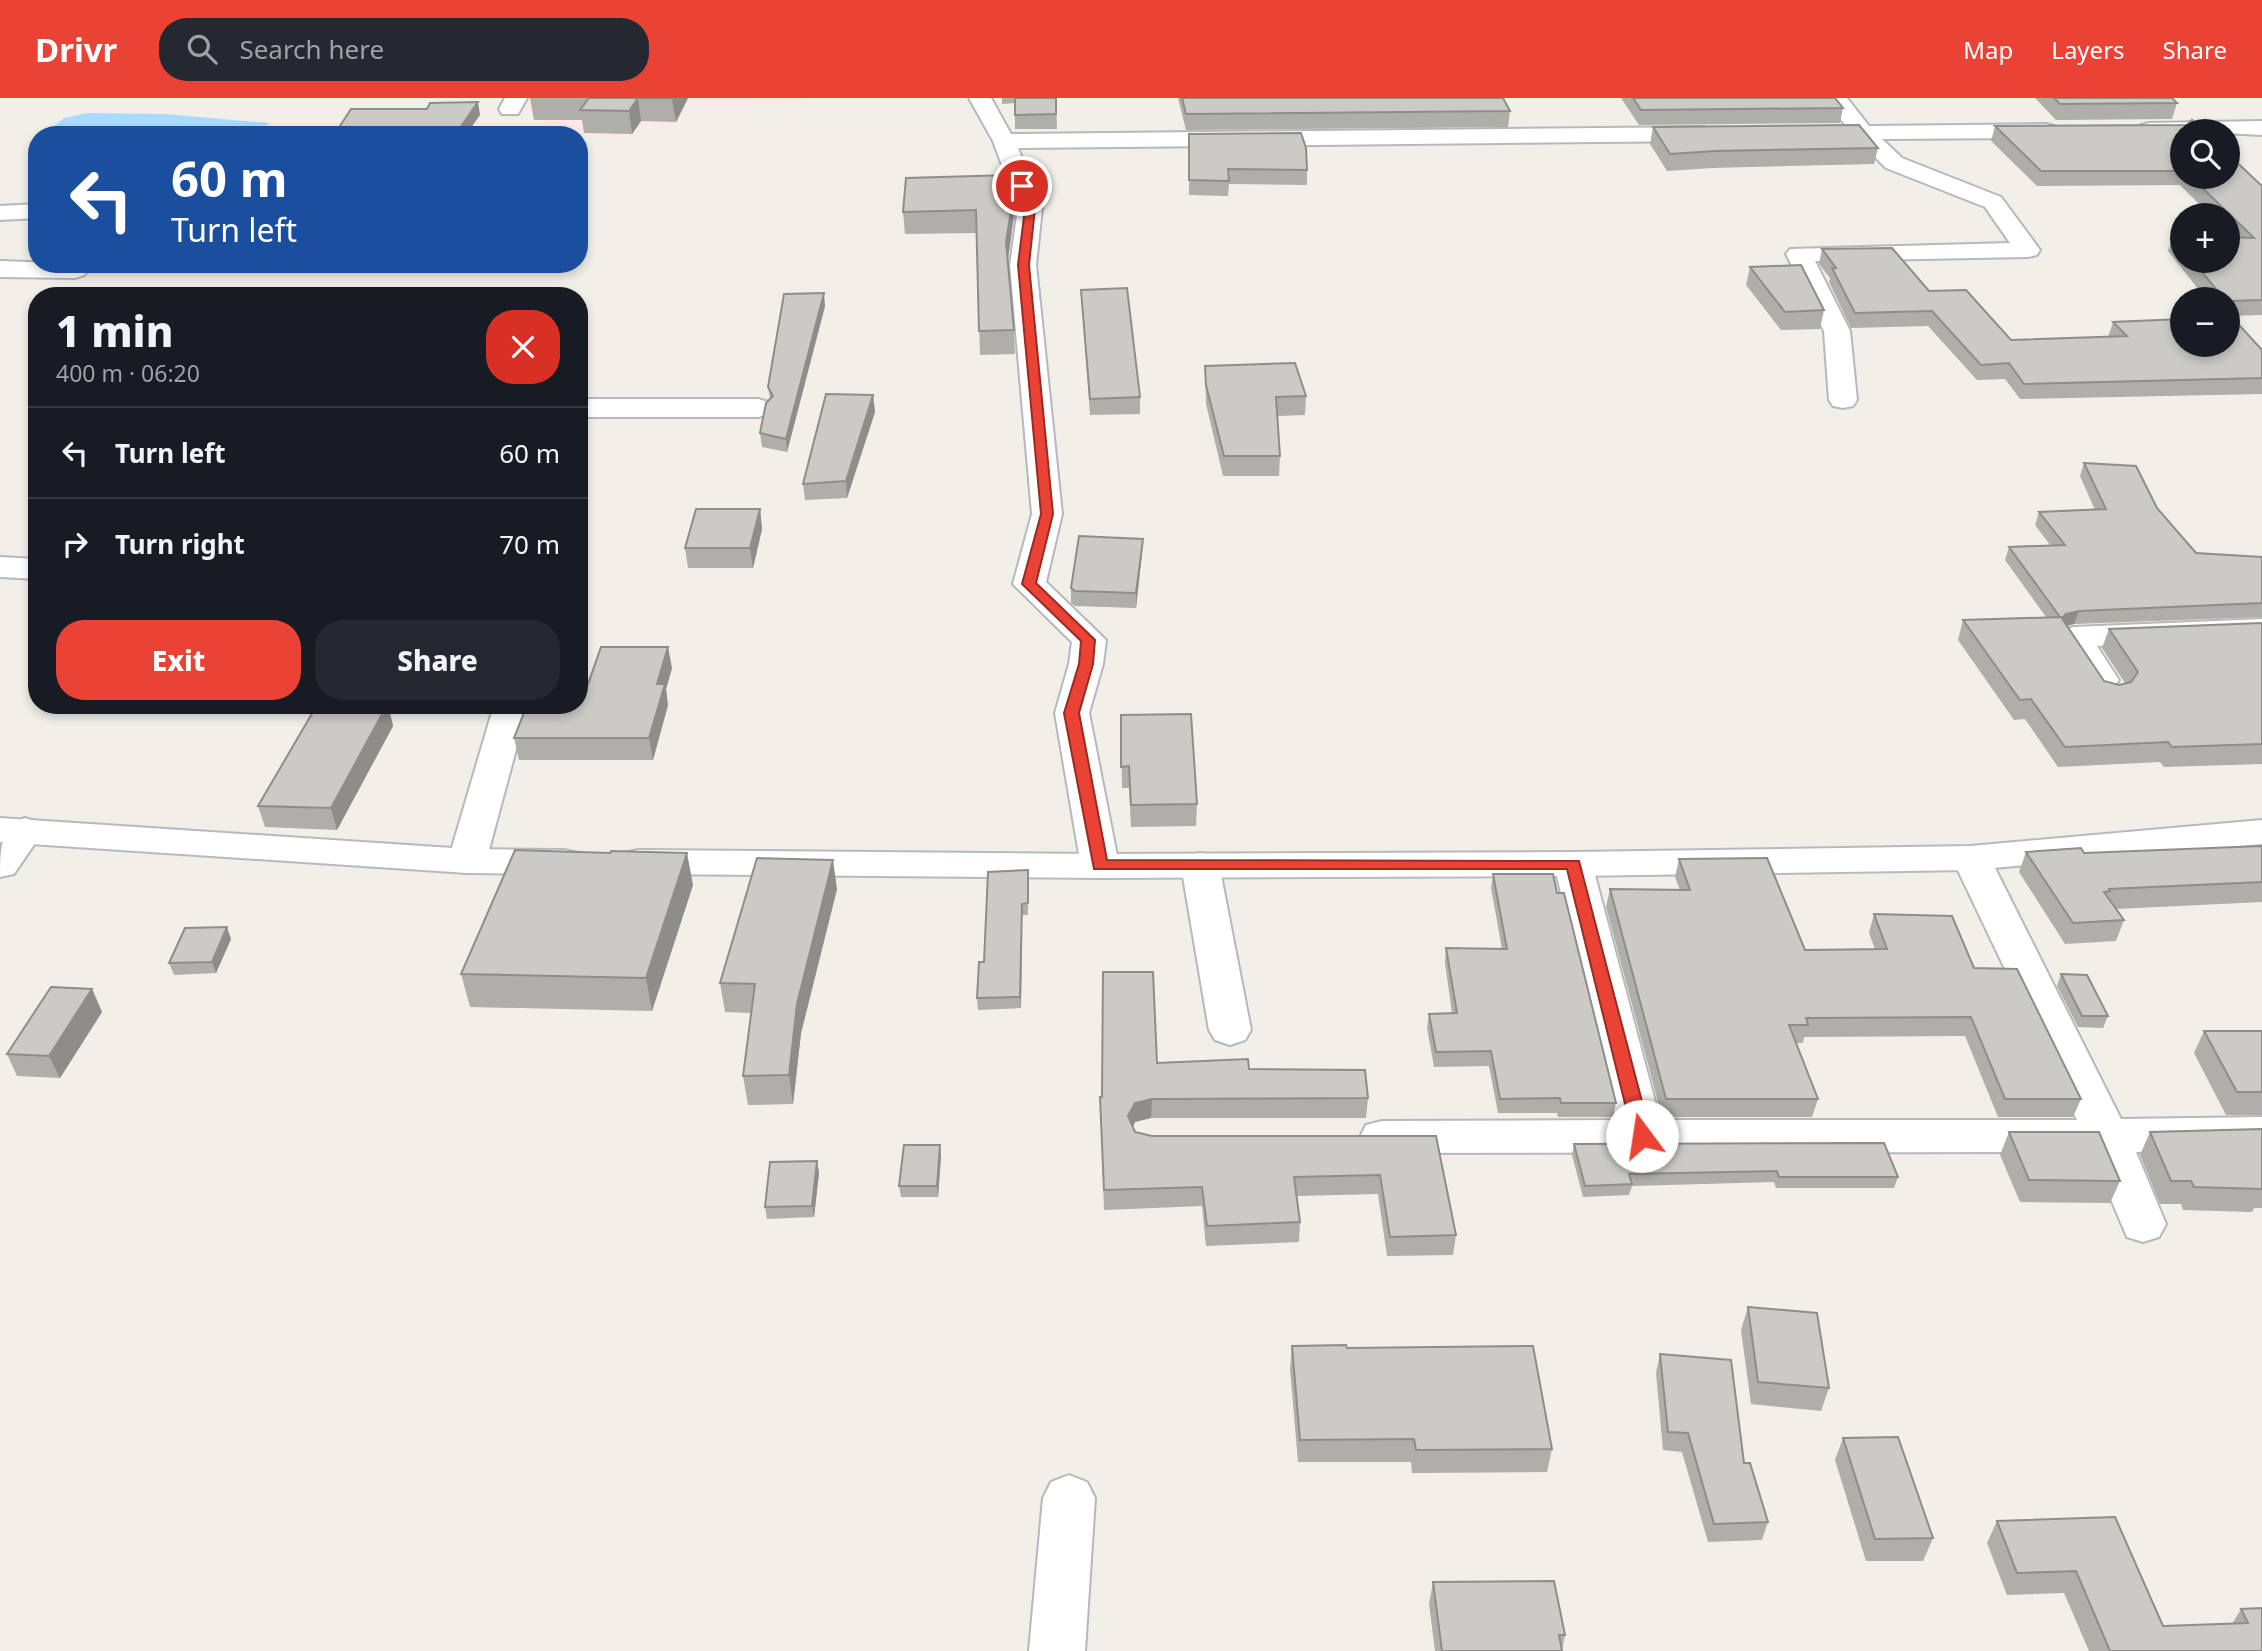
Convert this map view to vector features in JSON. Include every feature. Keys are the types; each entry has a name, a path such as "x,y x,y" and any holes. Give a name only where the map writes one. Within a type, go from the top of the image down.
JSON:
{"street":[{"path":"980,98 1004,141 1030,208 1023,265 1047,514 1029,584 1088,640 1086,664 1072,713 1100,866"},
{"path":"1836,98 1862,132 1894,163 1993,202 2028,250 1799,254 1837,331 1843,400"},
{"path":"2124,130 2262,128"},
{"path":"1793,133 2069,130"},
{"path":"1004,141 1723,134"},
{"path":"0,213 28,211"},
{"path":"0,269 28,269"},
{"path":"588,408 758,408"},
{"path":"0,567 28,569"},
{"path":"2111,692 2074,638 2262,629"},
{"path":"467,861 508,714"},
{"path":"0,865 13,830 467,861 1100,866 1573,864 1971,858 2262,832"},
{"path":"1971,858 2107,1136 2143,1224"},
{"path":"1573,864 1642,1136"},
{"path":"1200,865 1230,1030"},
{"path":"1343,1137 2107,1136 2262,1133"},
{"path":"1057,1651 1069,1498"}],"shaded area":[{"path":"511,98 804,98 803,104 687,107 677,125 646,125 634,138 588,136 588,126 546,126 546,113 501,113"}],"water":[{"path":"88,113 165,114 269,123 266,126 54,126 64,118"}],"building":[{"path":"589,98 638,98 629,111 580,110"},
{"path":"1015,98 1056,98 1056,114 1015,115"},
{"path":"1182,98 1503,98 1510,111 1186,114"},
{"path":"1633,98 1835,98 1843,108 1641,110"},
{"path":"2054,98 2172,98 2177,103 2060,104"},
{"path":"478,102 461,126 340,126 351,109 427,109 430,103"},
{"path":"1859,125 1878,148 1670,154 1653,127"},
{"path":"2170,125 2170,171 2041,171 1995,126"},
{"path":"1301,133 1306,148 1307,170 1228,169 1229,181 1189,180 1189,134"},
{"path":"2240,165 2262,186 2262,300 2240,301 2240,287 2214,287 2203,273 2240,273 2240,237 2254,238 2240,224 2240,203 2218,203 2203,189 2240,189"},
{"path":"1010,175 1015,186 1006,242 1014,330 979,331 976,210 903,212 906,178"},
{"path":"1892,248 1929,291 1966,290 2011,340 2127,336 2113,322 2170,320 2170,357 2240,357 2240,326 2262,350 2262,378 2024,384 2009,363 1981,365 1932,311 1855,313 1832,268 1836,268 1822,249"},
{"path":"1801,265 1824,310 1785,312 1750,267"},
{"path":"1127,288 1140,397 1090,399 1081,290"},
{"path":"824,293 786,439 760,433 766,403 773,396 768,387 784,294"},
{"path":"1295,363 1306,396 1276,397 1280,456 1224,456 1206,385 1205,366"},
{"path":"826,394 873,395 846,481 803,484"},
{"path":"2084,463 2136,466 2157,508 2196,553 2262,557 2262,603 2079,611 2060,617 2009,547 2065,545 2039,512 2106,509"},
{"path":"696,509 760,509 750,548 685,548"},
{"path":"1079,536 1143,539 1136,593 1075,591 1071,588"},
{"path":"2061,617 2104,681 2119,685 2131,682 2138,672 2109,629 2262,623 2262,744 2172,747 2168,742 2065,747 2031,699 2020,700 1963,620"},
{"path":"601,647 668,647 657,684 665,684 649,738 514,738 523,714 588,714 588,684"},
{"path":"312,714 382,714 331,808 258,806"},
{"path":"1191,714 1197,804 1131,805 1129,766 1121,767 1121,715"},
{"path":"2262,846 2262,882 2109,889 2110,891 2104,892 2124,920 2073,923 2026,852 2081,848 2084,853"},
{"path":"515,850 687,853 646,978 461,974"},
{"path":"757,858 833,860 797,1004 789,1075 743,1076 755,984 720,983"},
{"path":"1767,858 1805,950 1887,949 1874,914 1952,916 1974,968 2017,969 2081,1099 2005,1099 1971,1017 1806,1018 1808,1025 1789,1025 1818,1099 1666,1099 1610,889 1690,890 1679,859"},
{"path":"1028,870 1028,903 1022,904 1020,997 977,998 979,962 984,962 988,872"},
{"path":"1493,874 1553,874 1557,893 1564,893 1616,1103 1561,1103 1560,1098 1500,1099 1491,1051 1436,1052 1429,1014 1457,1013 1446,948 1507,949"},
{"path":"227,927 212,962 169,963 185,928"},
{"path":"1103,972 1153,972 1157,1063 1248,1059 1249,1069 1365,1070 1368,1098 1152,1099 1135,1103 1128,1116 1135,1132 1152,1136 1436,1136 1456,1235 1390,1237 1380,1175 1294,1177 1300,1222 1207,1226 1202,1187 1104,1190 1100,1097"},
{"path":"2061,974 2087,975 2108,1016 2082,1016"},
{"path":"51,987 92,989 49,1056 7,1054"},
{"path":"2204,1031 2262,1031 2262,1092 2237,1092"},
{"path":"2262,1129 2262,1189 2194,1187 2191,1181 2171,1181 2150,1132"},
{"path":"2009,1132 2099,1132 2120,1181 2029,1180"},
{"path":"1884,1143 1898,1177 1779,1177 1777,1171 1629,1174 1632,1184 1585,1186 1574,1144"},
{"path":"904,1145 940,1145 937,1186 899,1186"},
{"path":"817,1161 812,1206 765,1207 770,1162"},
{"path":"1748,1307 1817,1313 1829,1388 1758,1382"},
{"path":"1346,1345 1347,1348 1533,1346 1552,1449 1416,1450 1414,1439 1300,1440 1292,1346"},
{"path":"1660,1354 1731,1360 1744,1463 1750,1463 1768,1522 1714,1524 1688,1433 1668,1432"},
{"path":"1898,1437 1933,1538 1875,1539 1843,1438"},
{"path":"2115,1517 2163,1626 2248,1623 2241,1609 2262,1608 2262,1651 2110,1651 2076,1571 2017,1573 1997,1521"},
{"path":"1554,1581 1565,1635 1559,1635 1562,1651 1442,1651 1433,1582"}],"route":[{"path":"1022,186 1030,208 1023,265 1047,514 1029,584 1088,640 1086,664 1072,713 1100,866 1573,864 1642,1136"}]}
